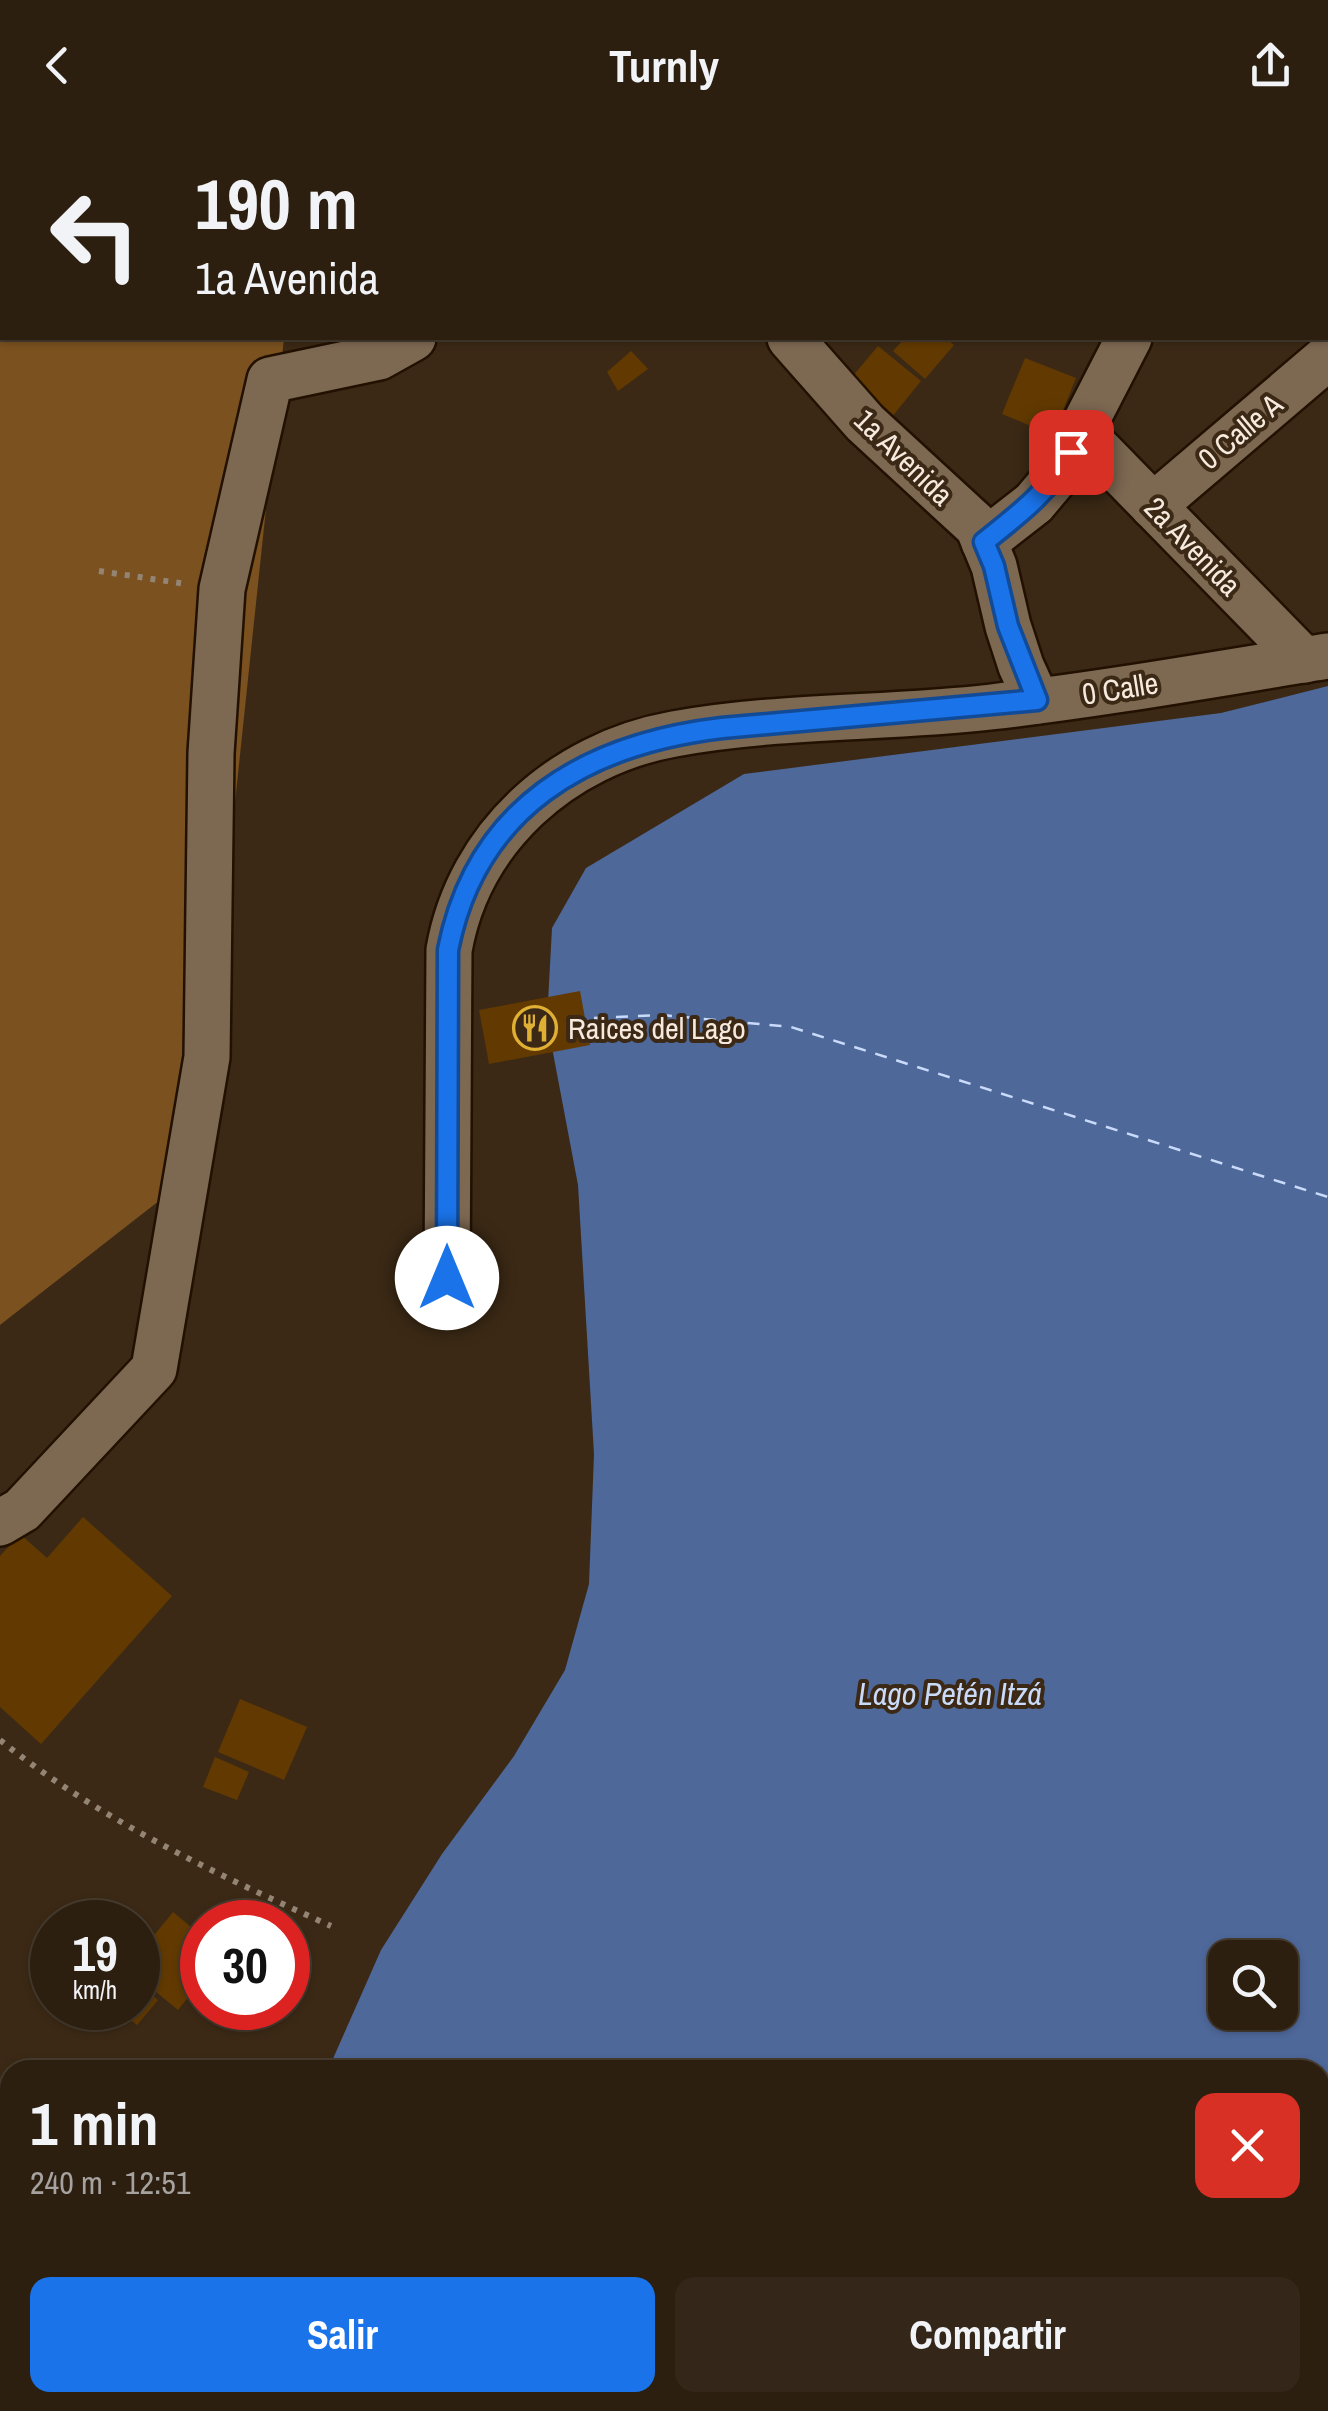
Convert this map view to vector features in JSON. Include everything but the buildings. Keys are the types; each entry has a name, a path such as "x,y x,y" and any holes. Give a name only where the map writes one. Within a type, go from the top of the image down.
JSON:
{"street":[{"path":"0,1523 22,1510 154,1369 207,1057 211,753 222,589 272,358 380,357 410,340"},
{"name":"1a Avenida","path":"792,340 865,423 978,528 994,566 1008,626 1037,700"},
{"path":"984,542 1034,502 1060,472 1128,340"},
{"name":"0 Calle A","path":"1153,506 1328,357"},
{"name":"2a Avenida","path":"1082,433 1153,506 1316,658"},
{"name":"0 Calle","path":"447,1278 448,950 462,898 477,868 520,812 575,770 674,734 1037,700 1316,658"}],"path":[{"path":"99,571 222,589"},
{"path":"0,1740 50,1780 232,1882 331,1926"}],"shaded area":[{"path":"0,340 284,340 196,1172 0,1325"}],"water":[{"name":"Lago Petén Itzá","path":"1328,686 1328,2060 332,2060 381,1950 442,1854 514,1756 565,1670 589,1584 594,1454 578,1185 547,1021 552,928 586,868 744,774 1221,713"}],"ferry route":[{"path":"594,1018 662,1015 791,1027 1328,1197"}],"place":[{"name":"Raices del Lago","path":"535,1028"}],"route":[{"path":"447,1278 448,950 462,898 494,844 520,812 575,770 610,754 674,734 1037,700 1021,666 984,542 1034,502 1060,472 1071,452"}]}
